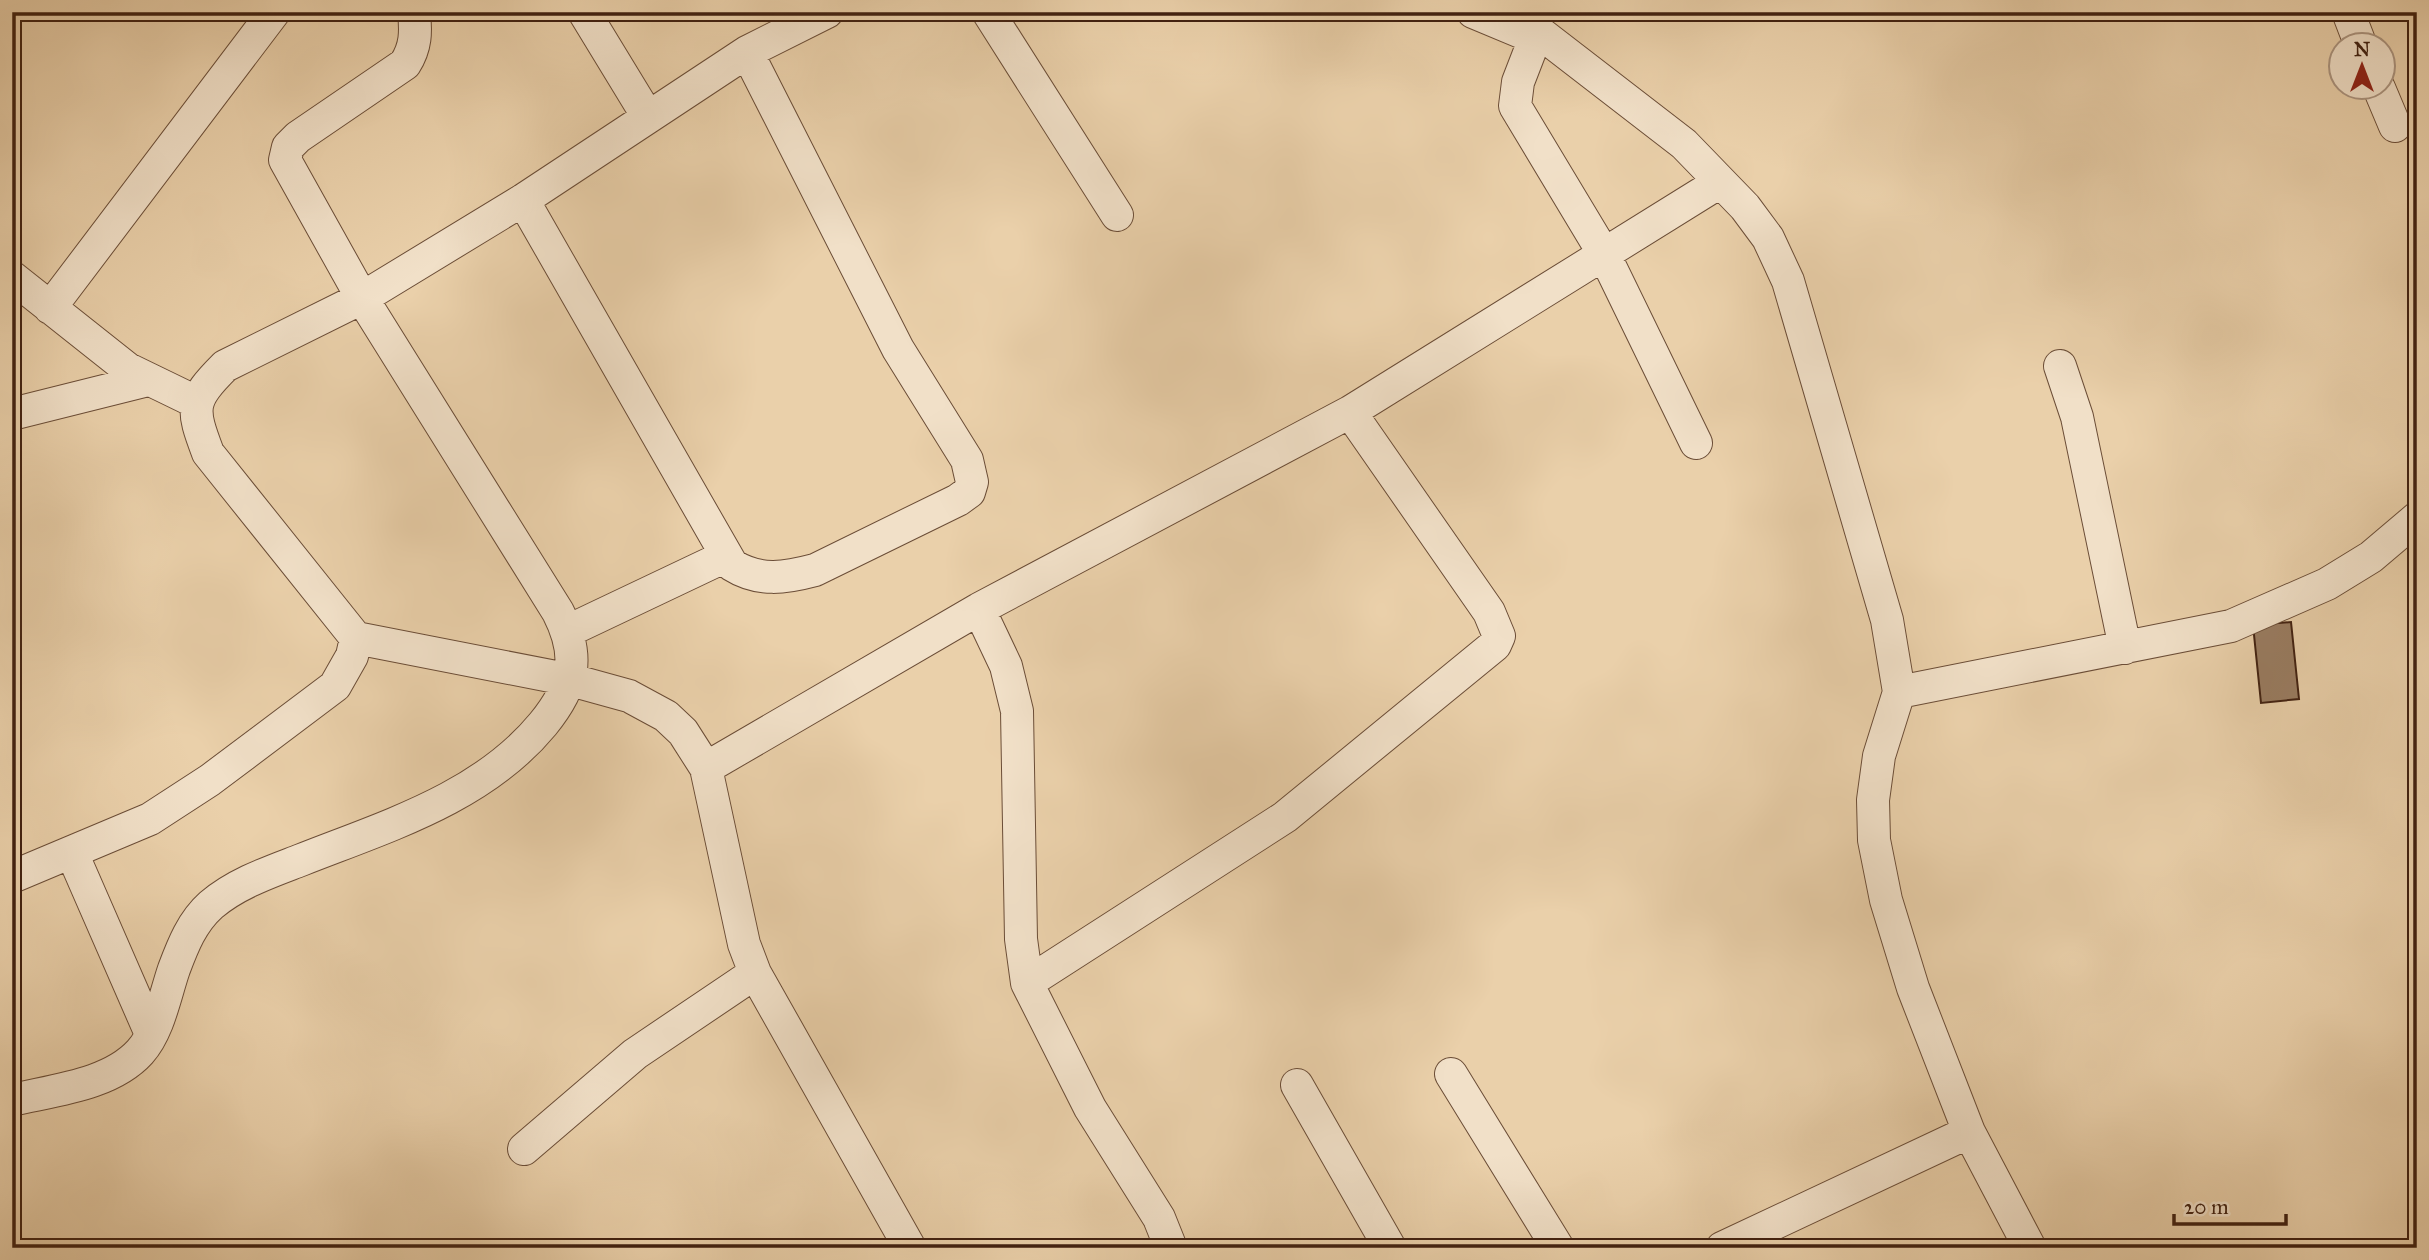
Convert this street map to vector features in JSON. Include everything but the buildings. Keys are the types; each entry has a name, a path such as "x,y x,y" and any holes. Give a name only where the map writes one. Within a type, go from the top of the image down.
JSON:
{"street":[{"path":"50,308 274,12"},
{"path":"12,1100 93,1080 118,1069 140,1052 151,1034 182,948 194,923 210,906 253,879 422,812 465,791 531,738 554,711 571,680 572,658 568,631 362,298 285,160 288,147 404,64 412,52 416,38 414,12"},
{"path":"583,12 648,117"},
{"path":"827,12 747,52 523,200 362,298 225,366 208,383 196,402 198,425 208,453 356,638 571,680 629,696 666,716 689,740 706,768 744,944 755,973 910,1248"},
{"path":"988,12 1117,215"},
{"path":"1473,12 1545,42"},
{"path":"1513,12 1545,42 1684,144 1768,238 1788,281 1887,620 1899,692 1879,756 1873,800 1874,840 1898,942 1969,1132 2031,1248"},
{"path":"2348,12 2356,32"},
{"path":"1545,42 1518,82 1516,106 1604,254 1696,443"},
{"path":"523,200 732,565 746,574 762,577 794,576 815,570 958,500 969,492 972,482 967,460 898,349 747,52"},
{"path":"2385,102 2395,126"},
{"path":"706,768 979,608 1350,412 1720,182"},
{"path":"12,277 112,358 148,380 196,402"},
{"path":"2060,366 2077,417 2125,648"},
{"path":"12,414 148,380"},
{"path":"1027,983 1274,824 1320,791 1437,690 1495,645 1499,636 1489,612 1350,412"},
{"path":"1899,692 2231,626 2327,584 2371,556 2417,519"},
{"path":"568,631 726,556"},
{"path":"979,608 1006,666 1017,711 1021,939 1027,983 1090,1108 1159,1218 1171,1248"},
{"path":"12,877 139,824 169,807 322,698 343,673 356,638"},
{"path":"72,853 151,1034"},
{"path":"524,1149 635,1054 755,973"},
{"path":"1451,1074 1558,1248"},
{"path":"1297,1085 1390,1248"},
{"path":"1722,1248 1969,1132"}]}
